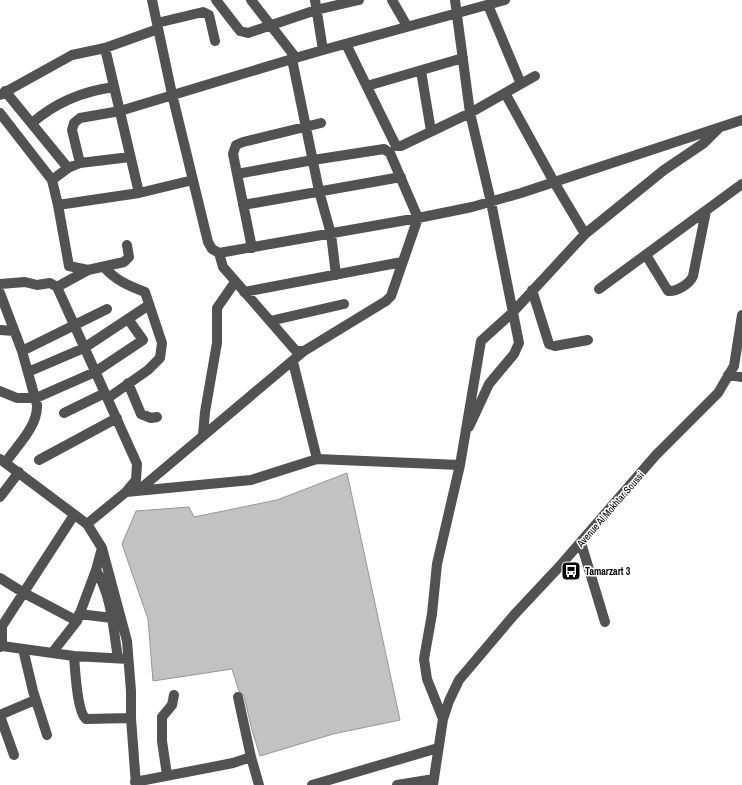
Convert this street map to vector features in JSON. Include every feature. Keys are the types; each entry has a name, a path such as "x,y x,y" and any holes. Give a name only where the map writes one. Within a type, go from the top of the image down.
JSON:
{"street":[{"path":"152,0 172,94 208,242 212,249 219,253 418,218 491,202 742,120"},
{"path":"216,0 240,32 248,33 315,5 359,0"},
{"path":"251,0 294,58 312,160 331,234 336,274"},
{"path":"392,0 407,26"},
{"path":"455,0 470,113 491,202 519,343 518,349 492,380 464,437"},
{"path":"80,164 72,130 76,120 120,111 294,58 505,0"},
{"path":"315,5 323,50"},
{"path":"488,5 521,84"},
{"path":"68,168 32,123 3,93 72,55 105,48 157,26 203,12 209,15 214,41"},
{"path":"341,45 368,86 394,145 401,146 470,113 535,76"},
{"path":"105,48 139,193"},
{"path":"368,86 463,58"},
{"path":"421,71 432,131"},
{"path":"32,123 40,115 75,97 93,90 114,87"},
{"path":"505,93 554,182 585,234"},
{"path":"0,114 52,180 69,266 88,270"},
{"path":"252,248 233,154 236,145 321,123"},
{"path":"443,719 427,679 424,659 432,614 437,564 460,465 481,341 512,313 585,234 664,170 704,143 719,128"},
{"path":"140,489 203,435 293,362 304,351 386,301 395,289 402,262 418,218 390,153 384,148 237,174"},
{"path":"52,180 68,168 80,164 130,157"},
{"path":"243,205 401,177"},
{"path":"58,205 139,193 193,180"},
{"path":"600,289 742,184"},
{"path":"646,255 668,291 672,291 690,283 693,276 706,211"},
{"path":"57,287 88,270 124,262 129,257 127,245"},
{"path":"219,253 223,268 235,282 296,351 304,351"},
{"path":"244,292 402,262"},
{"path":"64,413 106,395 128,383 148,370 160,358 162,343 145,292 125,284 111,275 104,267"},
{"path":"0,284 25,282 38,285 50,283 57,287 137,464 136,480 126,492 87,524"},
{"path":"203,435 205,412 217,343 217,308 235,282"},
{"path":"532,290 549,344 555,346 588,340"},
{"path":"0,293 22,351 36,398 37,412 34,422 3,461 87,524 102,548 122,621 128,659 136,783 167,775 234,763 251,756"},
{"path":"28,372 84,348 149,304"},
{"path":"270,321 344,304"},
{"path":"22,351 73,324 107,309"},
{"name":"Avenue Al Mokhtar Soussi","path":"434,782 443,719 449,701 464,672 514,615 581,543 656,455 718,393 734,366 742,315"},
{"path":"128,319 143,340"},
{"path":"0,330 14,331"},
{"path":"2,395 17,398 36,398 95,372 158,330"},
{"path":"293,362 317,459"},
{"path":"728,375 742,377"},
{"path":"128,383 141,414 151,418 157,417"},
{"path":"39,460 117,418"},
{"path":"126,492 140,489 251,480 317,459 460,465"},
{"path":"0,497 19,472"},
{"path":"74,515 1,626 1,646 74,656 128,659"},
{"path":"581,543 605,622"},
{"path":"52,653 78,618 96,570 102,548"},
{"path":"96,570 103,581 109,598 118,658"},
{"path":"0,578 24,593 78,618 112,618"},
{"path":"23,649 35,700 47,735"},
{"path":"74,656 80,708 83,717 86,719 131,718"},
{"path":"167,775 162,741 162,717 172,705 174,695"},
{"path":"238,697 259,785"},
{"path":"14,755 0,716 35,700"},
{"path":"312,785 438,748"},
{"path":"397,785 434,782"}],"building":[{"path":"347,473 400,720 333,734 260,756 244,696 239,691 232,669 153,681 148,619 122,544 136,511 189,507 194,517 277,500"}],"place":[{"name":"Tamarzart 3","path":"571,571"}]}
